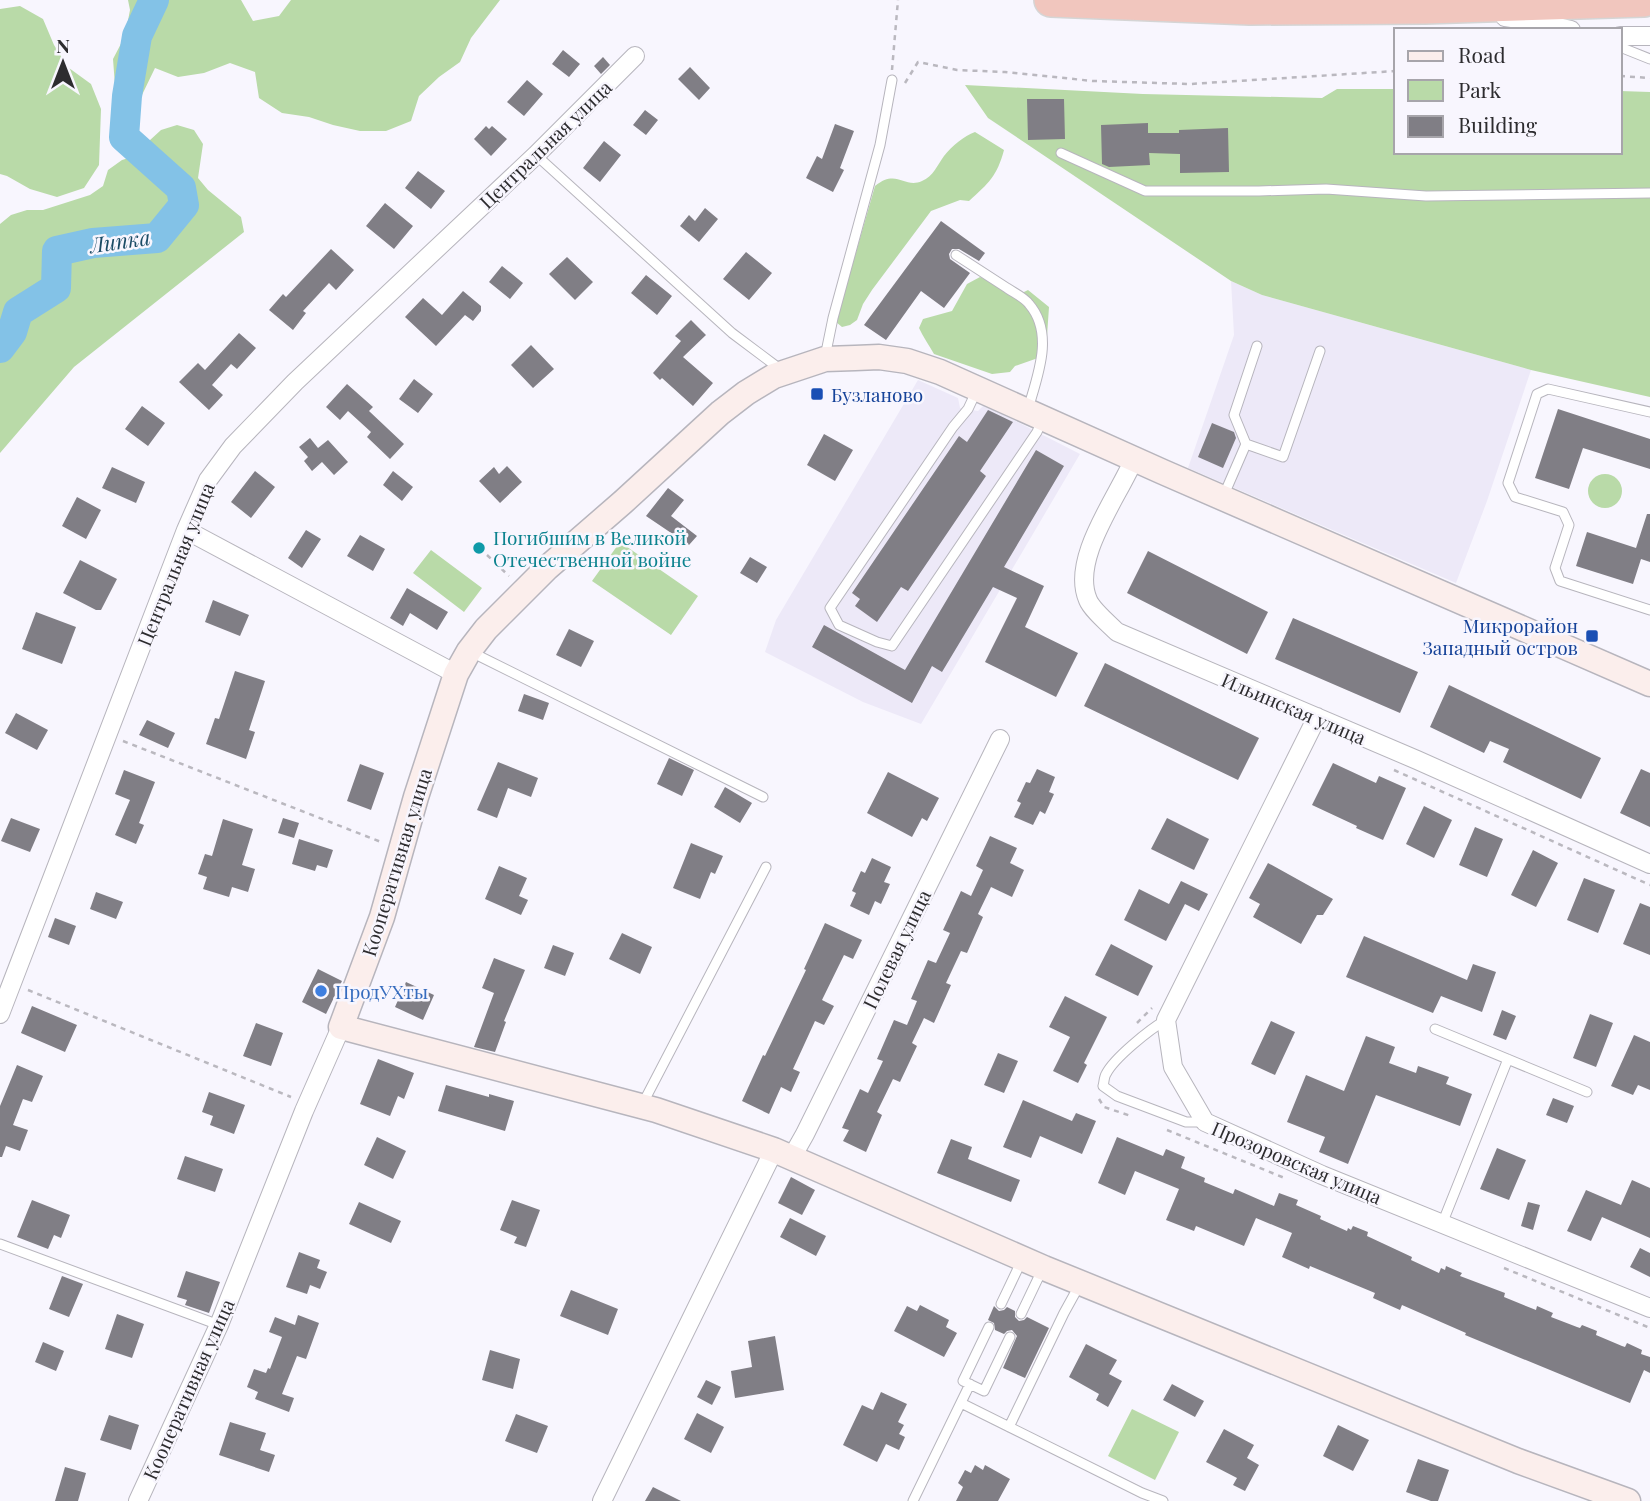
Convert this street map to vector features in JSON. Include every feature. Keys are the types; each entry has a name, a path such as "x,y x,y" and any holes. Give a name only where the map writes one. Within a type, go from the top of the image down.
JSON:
{"highway":[{"path":"1051,0 1250,8 1425,7 1644,0"}],"street":[{"path":"1425,7 1526,20 1562,28"},
{"path":"1622,36 1650,36"},
{"name":"Центральная улица","path":"0,1014 186,530 208,480 233,446 295,382 536,155 635,56"},
{"name":"Кооперативная улица","path":"138,1501 219,1325 341,1027 382,918 416,797 456,674 469,651 486,629 525,590 720,413 774,376 825,359 879,357 907,361 940,372 1650,684"},
{"name":"Ильинская улица","path":"1134,459 1087,555 1083,582 1088,602 1117,632 1417,760 1650,864"},
{"path":"186,530 456,674"},
{"path":"1167,1020 1317,717"},
{"name":"Полевая улица","path":"602,1501 783,1154 805,1134 1000,739"},
{"name":"Прозоровская улица","path":"1167,1020 1173,1067 1205,1122 1322,1175 1650,1308"},
{"path":"341,1027 641,1107 783,1154 1081,1283 1518,1461 1628,1501"}],"lane":[{"path":"1622,48 1650,59"},
{"path":"825,359 833,318 880,145 892,80"},
{"path":"1060,153 1145,191 1326,189 1426,196 1650,193"},
{"path":"536,155 732,333 784,372"},
{"path":"956,256 1028,302 1036,314 1042,334 1035,415 1037,432 892,646 839,625 830,608 968,409 978,389"},
{"path":"1222,498 1245,444 1234,415 1257,346"},
{"path":"1245,444 1283,457 1320,351"},
{"path":"1650,412 1548,389 1537,394 1508,484 1515,497 1563,512 1569,525 1555,568 1560,581 1650,610"},
{"path":"469,651 763,797"},
{"path":"641,1107 766,867"},
{"path":"1167,1020 1148,1030 1115,1063 1105,1075 1104,1086 1117,1096 1186,1122 1205,1122"},
{"path":"1435,1029 1587,1092"},
{"path":"1442,1224 1508,1059"},
{"path":"0,1244 219,1325"},
{"path":"1000,1304 1033,1263"},
{"path":"1021,1314 1033,1263"},
{"path":"1009,1427 1081,1283"},
{"path":"913,1501 961,1403 989,1327"},
{"path":"967,1383 984,1391 1010,1337"},
{"path":"961,1403 1140,1497 1163,1501"}],"path":[{"path":"892,80 898,0"},
{"path":"886,112 918,62 957,70 1093,81 1190,84 1394,71"},
{"path":"1622,76 1650,78"},
{"path":"487,555 525,590"},
{"path":"107,735 401,850"},
{"path":"1393,770 1650,885"},
{"path":"12,984 308,1104"},
{"path":"1134,1027 1158,1002"},
{"path":"1097,1097 1104,1107 1136,1118"},
{"path":"1160,1127 1286,1179"},
{"path":"1499,1267 1650,1328"}],"shaded area":[{"path":"1231,281 1262,295 1531,370 1456,583 1188,468 1234,335"},
{"path":"918,380 958,398 960,408 978,411 984,405 1080,454 921,724 863,702 765,652 776,620"}],"green space":[{"path":"128,0 241,0 253,21 279,16 291,0 500,0 471,38 460,62 419,96 411,121 386,131 360,131 309,117 282,113 259,98 255,72 230,63 204,73 178,77 155,68 141,97 116,99 113,59 125,36 130,10"},
{"path":"20,6 43,19 54,45 69,68 91,84 101,109 99,165 84,188 57,197 30,189 0,174 0,9"},
{"path":"965,85 1143,94 1322,98 1337,89 1394,89 1394,154 1622,154 1622,91 1650,92 1650,397 1531,370 1262,295 1231,281 988,118"},
{"path":"177,125 194,130 203,144 198,178 208,190 241,217 244,232 74,367 0,453 0,224 11,215 27,210 43,210 90,195 103,186 108,170 122,160 139,155 161,130"},
{"path":"975,132 1004,150 991,178 969,201 960,200 931,211 872,290 857,320 842,327 836,322 875,186 889,179 916,183 926,179 951,149"},
{"path":"980,277 1020,294 1028,290 1049,307 1047,336 1038,358 1015,366 1010,372 992,374 934,354 919,328 923,319 952,311 967,284"},
{"path":"1605,474 1617,479 1622,491 1617,503 1605,508 1593,503 1588,491 1593,479"},
{"path":"620,542 698,596 671,635 592,581"},
{"path":"431,550 482,588 464,612 413,573"},
{"path":"1132,1409 1179,1432 1155,1480 1108,1456"}],"building":[{"path":"563,50 580,64 569,77 552,64"},
{"path":"603,57 610,65 601,74 594,66"},
{"path":"690,67 710,88 699,100 678,79"},
{"path":"527,80 543,94 524,116 507,102"},
{"path":"1027,99 1064,99 1065,139 1028,140"},
{"path":"645,110 658,120 646,135 633,125"},
{"path":"1148,123 1148,133 1228,128 1229,172 1180,173 1180,154 1149,153 1150,165 1109,167 1102,164 1101,125"},
{"path":"835,124 854,131 840,168 844,170 833,192 806,178 817,156 822,159"},
{"path":"486,126 489,129 492,126 507,139 491,156 474,139"},
{"path":"604,141 621,155 600,182 583,168"},
{"path":"418,171 445,191 431,209 405,188"},
{"path":"385,203 413,226 394,249 366,226"},
{"path":"705,208 718,219 699,242 680,226 689,215 695,221"},
{"path":"941,221 985,253 979,261 959,249 952,249 950,259 970,273 944,308 921,291 886,340 864,325"},
{"path":"331,249 354,270 336,290 329,283 303,311 306,313 293,330 269,310 283,294 286,297"},
{"path":"746,252 772,273 749,300 723,279"},
{"path":"567,257 593,282 575,300 549,274"},
{"path":"502,266 523,283 510,299 489,282"},
{"path":"646,275 672,296 657,315 631,293"},
{"path":"463,291 481,306 481,311 473,321 465,315 436,346 405,317 423,298 442,315"},
{"path":"691,320 706,335 683,357 713,383 693,406 653,373 681,341 675,336"},
{"path":"239,333 256,348 237,369 231,364 212,385 223,395 209,410 179,382 198,363 205,370"},
{"path":"531,345 554,369 533,388 511,365"},
{"path":"414,379 433,394 418,413 399,399"},
{"path":"347,384 373,407 369,411 404,444 390,459 367,437 371,432 348,411 340,420 326,407"},
{"path":"142,406 165,423 148,446 125,429"},
{"path":"1558,409 1650,439 1650,469 1583,448 1569,489 1535,478"},
{"path":"988,410 1013,422 980,471 986,476 908,591 901,587 877,622 855,606 860,599 852,593 959,436 967,442"},
{"path":"1212,423 1234,432 1236,438 1223,468 1198,457"},
{"path":"824,434 853,450 835,481 807,465"},
{"path":"310,438 318,448 328,440 348,462 334,475 322,462 312,471 304,461 308,457 299,447"},
{"path":"1036,450 1064,466 1004,567 1044,586 1025,627 1078,653 1056,697 985,662 1017,598 993,587 942,672 932,666 912,703 812,647 824,625 905,670"},
{"path":"507,466 522,482 500,503 479,481 494,467 499,474"},
{"path":"112,467 145,482 136,503 102,488"},
{"path":"255,471 275,487 251,518 231,502"},
{"path":"393,471 413,487 402,501 383,485"},
{"path":"668,488 684,500 671,516 697,536 689,545 646,516"},
{"path":"77,497 101,510 86,539 62,526"},
{"path":"1647,514 1650,514 1650,562 1641,559 1633,584 1576,566 1587,532 1636,548"},
{"path":"306,530 321,539 302,568 288,558"},
{"path":"360,535 385,549 373,571 347,556"},
{"path":"1148,551 1268,612 1247,654 1127,593"},
{"path":"750,557 767,567 757,583 740,573"},
{"path":"80,560 117,579 101,610 63,593"},
{"path":"407,588 448,612 437,630 410,613 403,626 390,618"},
{"path":"213,600 249,615 240,636 205,622"},
{"path":"36,612 76,627 62,664 22,649"},
{"path":"1293,618 1418,672 1400,713 1275,659"},
{"path":"569,629 594,641 581,667 556,655"},
{"path":"1105,663 1259,738 1238,780 1084,706"},
{"path":"235,671 265,681 249,730 255,732 246,759 206,744 215,718 219,719"},
{"path":"1449,685 1601,758 1581,799 1503,762 1509,749 1490,741 1484,753 1430,727"},
{"path":"524,694 549,703 543,720 518,711"},
{"path":"16,713 48,730 37,750 5,733"},
{"path":"147,720 175,733 168,748 139,735"},
{"path":"669,758 694,770 682,796 657,784"},
{"path":"498,762 538,778 531,797 508,788 497,818 477,810"},
{"path":"1333,763 1376,783 1379,776 1406,788 1383,840 1312,805"},
{"path":"360,764 384,773 371,810 347,801"},
{"path":"1037,769 1055,777 1049,792 1054,794 1045,814 1040,811 1033,825 1014,817 1021,803 1017,801 1026,782 1030,783"},
{"path":"1641,769 1650,773 1650,827 1620,813"},
{"path":"124,770 155,782 139,823 144,825 136,844 115,835 130,800 115,794"},
{"path":"888,772 939,798 927,821 922,818 912,837 867,813"},
{"path":"725,787 752,803 740,823 714,807"},
{"path":"1424,806 1452,820 1434,858 1406,844"},
{"path":"11,818 40,829 30,852 1,841"},
{"path":"283,818 299,823 294,838 278,833"},
{"path":"1167,818 1209,839 1194,870 1151,849"},
{"path":"223,819 253,829 242,865 255,869 248,892 232,887 229,897 203,889 207,877 198,874 205,854 212,856"},
{"path":"1475,827 1503,839 1487,877 1459,865"},
{"path":"990,836 1017,848 1010,863 1024,870 1012,897 991,887 978,914 983,917 967,953 961,951 946,983 951,985 934,1023 924,1018 912,1043 917,1046 900,1082 893,1079 877,1112 882,1115 866,1152 843,1141 849,1130 842,1128 860,1089 868,1093 883,1061 877,1059 894,1020 907,1025 917,1001 911,999 928,960 936,963 950,933 943,930 961,891 971,896 983,870 976,866"},
{"path":"299,839 333,850 327,868 317,865 315,871 292,864"},
{"path":"691,843 723,856 715,874 711,872 700,899 673,888"},
{"path":"1533,850 1558,863 1536,907 1511,895"},
{"path":"872,858 891,867 884,882 890,884 881,904 875,901 869,915 850,906 856,893 852,891 861,871 865,873"},
{"path":"1268,863 1333,899 1323,915 1317,915 1301,944 1253,917 1260,904 1249,898"},
{"path":"499,866 527,878 519,896 528,900 521,915 485,899"},
{"path":"1584,878 1615,890 1598,933 1567,920"},
{"path":"1181,881 1208,894 1199,911 1185,904 1166,941 1124,920 1139,889 1169,904"},
{"path":"96,892 123,902 116,919 90,909"},
{"path":"1640,903 1650,907 1650,955 1623,944"},
{"path":"55,918 76,926 69,945 48,937"},
{"path":"825,923 862,940 853,959 844,955 822,1000 834,1006 824,1025 815,1021 793,1069 800,1072 791,1092 781,1087 769,1114 742,1101 806,970 804,969"},
{"path":"622,933 652,947 640,974 609,959"},
{"path":"1364,936 1467,980 1473,964 1496,972 1482,1012 1441,996 1433,1013 1346,977"},
{"path":"1111,944 1153,966 1138,996 1095,975"},
{"path":"553,945 574,953 565,976 544,968"},
{"path":"494,958 525,970 504,1021 506,1022 495,1052 474,1047 494,993 482,988"},
{"path":"318,969 342,981 326,1014 302,1002"},
{"path":"406,982 434,995 423,1020 395,1007"},
{"path":"1065,996 1107,1017 1084,1063 1087,1065 1078,1083 1053,1071 1070,1037 1049,1027"},
{"path":"32,1006 77,1025 65,1052 21,1033"},
{"path":"1502,1010 1516,1016 1506,1040 1493,1035"},
{"path":"1590,1014 1613,1023 1596,1067 1573,1058"},
{"path":"1271,1021 1295,1032 1275,1075 1251,1064"},
{"path":"256,1023 283,1033 271,1066 243,1056"},
{"path":"1634,1035 1650,1042 1650,1090 1638,1085 1633,1095 1611,1086"},
{"path":"1366,1036 1395,1047 1389,1063 1416,1073 1418,1066 1449,1077 1446,1084 1472,1094 1460,1126 1376,1095 1348,1164 1319,1152 1325,1137 1287,1122 1306,1075 1344,1091"},
{"path":"998,1053 1018,1061 1004,1093 984,1085"},
{"path":"378,1059 414,1073 404,1099 398,1096 390,1116 360,1104"},
{"path":"17,1065 43,1076 32,1102 23,1099 13,1125 28,1130 20,1151 6,1146 0,1157 0,1106"},
{"path":"446,1085 514,1101 505,1131 438,1111"},
{"path":"209,1092 245,1105 234,1134 210,1125 213,1116 202,1112"},
{"path":"1553,1098 1574,1106 1567,1123 1546,1115"},
{"path":"1023,1100 1072,1121 1076,1113 1096,1121 1082,1154 1040,1136 1031,1158 1003,1147"},
{"path":"377,1137 406,1151 393,1179 364,1165"},
{"path":"1117,1137 1163,1156 1166,1149 1185,1157 1181,1168 1205,1178 1204,1182 1233,1194 1235,1189 1274,1206 1279,1193 1298,1200 1296,1205 1321,1216 1320,1219 1347,1231 1353,1226 1368,1232 1367,1236 1439,1273 1441,1268 1445,1270 1446,1266 1462,1273 1460,1276 1505,1293 1504,1297 1536,1310 1537,1306 1553,1313 1551,1317 1597,1331 1596,1335 1622,1346 1625,1347 1627,1343 1642,1350 1641,1354 1650,1357 1650,1373 1644,1370 1630,1403 1465,1335 1466,1333 1402,1305 1400,1310 1373,1298 1375,1293 1282,1257 1292,1233 1256,1218 1244,1246 1196,1226 1194,1231 1166,1220 1179,1189 1135,1171 1125,1195 1098,1183"},
{"path":"951,1139 972,1147 968,1159 1020,1180 1011,1202 937,1173"},
{"path":"1497,1148 1526,1160 1509,1200 1480,1189"},
{"path":"185,1156 223,1169 215,1192 177,1179"},
{"path":"791,1177 815,1190 802,1215 778,1203"},
{"path":"1632,1180 1650,1188 1650,1238 1602,1217 1591,1241 1567,1231 1586,1190 1621,1205"},
{"path":"32,1200 70,1215 61,1238 54,1235 48,1249 17,1237"},
{"path":"512,1200 540,1210 526,1247 514,1243 517,1237 500,1230"},
{"path":"359,1202 401,1221 391,1243 349,1224"},
{"path":"1528,1202 1540,1205 1533,1230 1521,1226"},
{"path":"790,1218 826,1236 816,1256 780,1237"},
{"path":"1640,1248 1650,1253 1650,1277 1630,1267"},
{"path":"299,1252 320,1260 317,1268 327,1272 320,1289 310,1285 307,1294 286,1287"},
{"path":"186,1271 220,1282 209,1313 185,1305 187,1300 177,1297"},
{"path":"62,1276 83,1284 69,1317 49,1309"},
{"path":"571,1290 618,1309 608,1335 560,1316"},
{"path":"920,1305 949,1320 946,1327 957,1333 944,1357 894,1331 907,1306 917,1311"},
{"path":"994,1306 999,1311 1007,1307 1015,1311 1015,1317 1019,1321 1027,1317 1049,1328 1025,1378 1003,1368 1017,1336 1012,1330 1004,1334 995,1330 994,1323 988,1320"},
{"path":"117,1314 144,1324 132,1358 105,1349"},
{"path":"298,1315 319,1323 306,1359 297,1356 282,1394 294,1398 289,1412 255,1399 258,1392 247,1387 254,1369 266,1373 268,1368 270,1369 282,1337 269,1332 275,1317 295,1325"},
{"path":"775,1336 784,1390 735,1398 731,1371 752,1367 748,1341"},
{"path":"43,1342 64,1351 56,1371 35,1362"},
{"path":"1086,1344 1117,1360 1109,1374 1122,1381 1108,1407 1096,1400 1099,1394 1069,1377"},
{"path":"490,1350 520,1359 513,1389 482,1380"},
{"path":"706,1380 721,1387 712,1405 697,1397"},
{"path":"1172,1384 1204,1401 1195,1417 1163,1400"},
{"path":"881,1392 907,1404 898,1422 904,1425 899,1434 905,1437 899,1450 886,1444 877,1462 843,1445 862,1405 873,1410"},
{"path":"697,1413 724,1427 711,1453 684,1439"},
{"path":"516,1414 548,1426 537,1453 505,1441"},
{"path":"109,1415 139,1425 131,1450 100,1440"},
{"path":"230,1422 266,1433 260,1450 275,1455 269,1472 219,1455"},
{"path":"1338,1425 1369,1440 1353,1471 1323,1456"},
{"path":"1224,1429 1254,1445 1247,1458 1259,1465 1245,1491 1233,1485 1237,1478 1206,1462"},
{"path":"1418,1459 1449,1470 1438,1501 1406,1492"},
{"path":"975,1465 983,1470 985,1465 1010,1479 998,1501 956,1501 963,1487 958,1483 965,1470 971,1473"},
{"path":"65,1467 86,1473 78,1501 55,1501"},
{"path":"653,1487 681,1501 645,1501"}],"waterway":[{"name":"Липка","path":"0,348 12,332 18,312 56,288 57,251 93,243 157,238 184,205 181,188 124,137 127,96 137,36 154,0"}],"place":[{"name":"Бузланово","path":"817,394"},
{"name":"Погибшим в Великой Отечественной войне","path":"479,548"},
{"name":"Микрорайон Западный остров","path":"1592,636"},
{"name":"ПродУХты","path":"321,991"}]}
